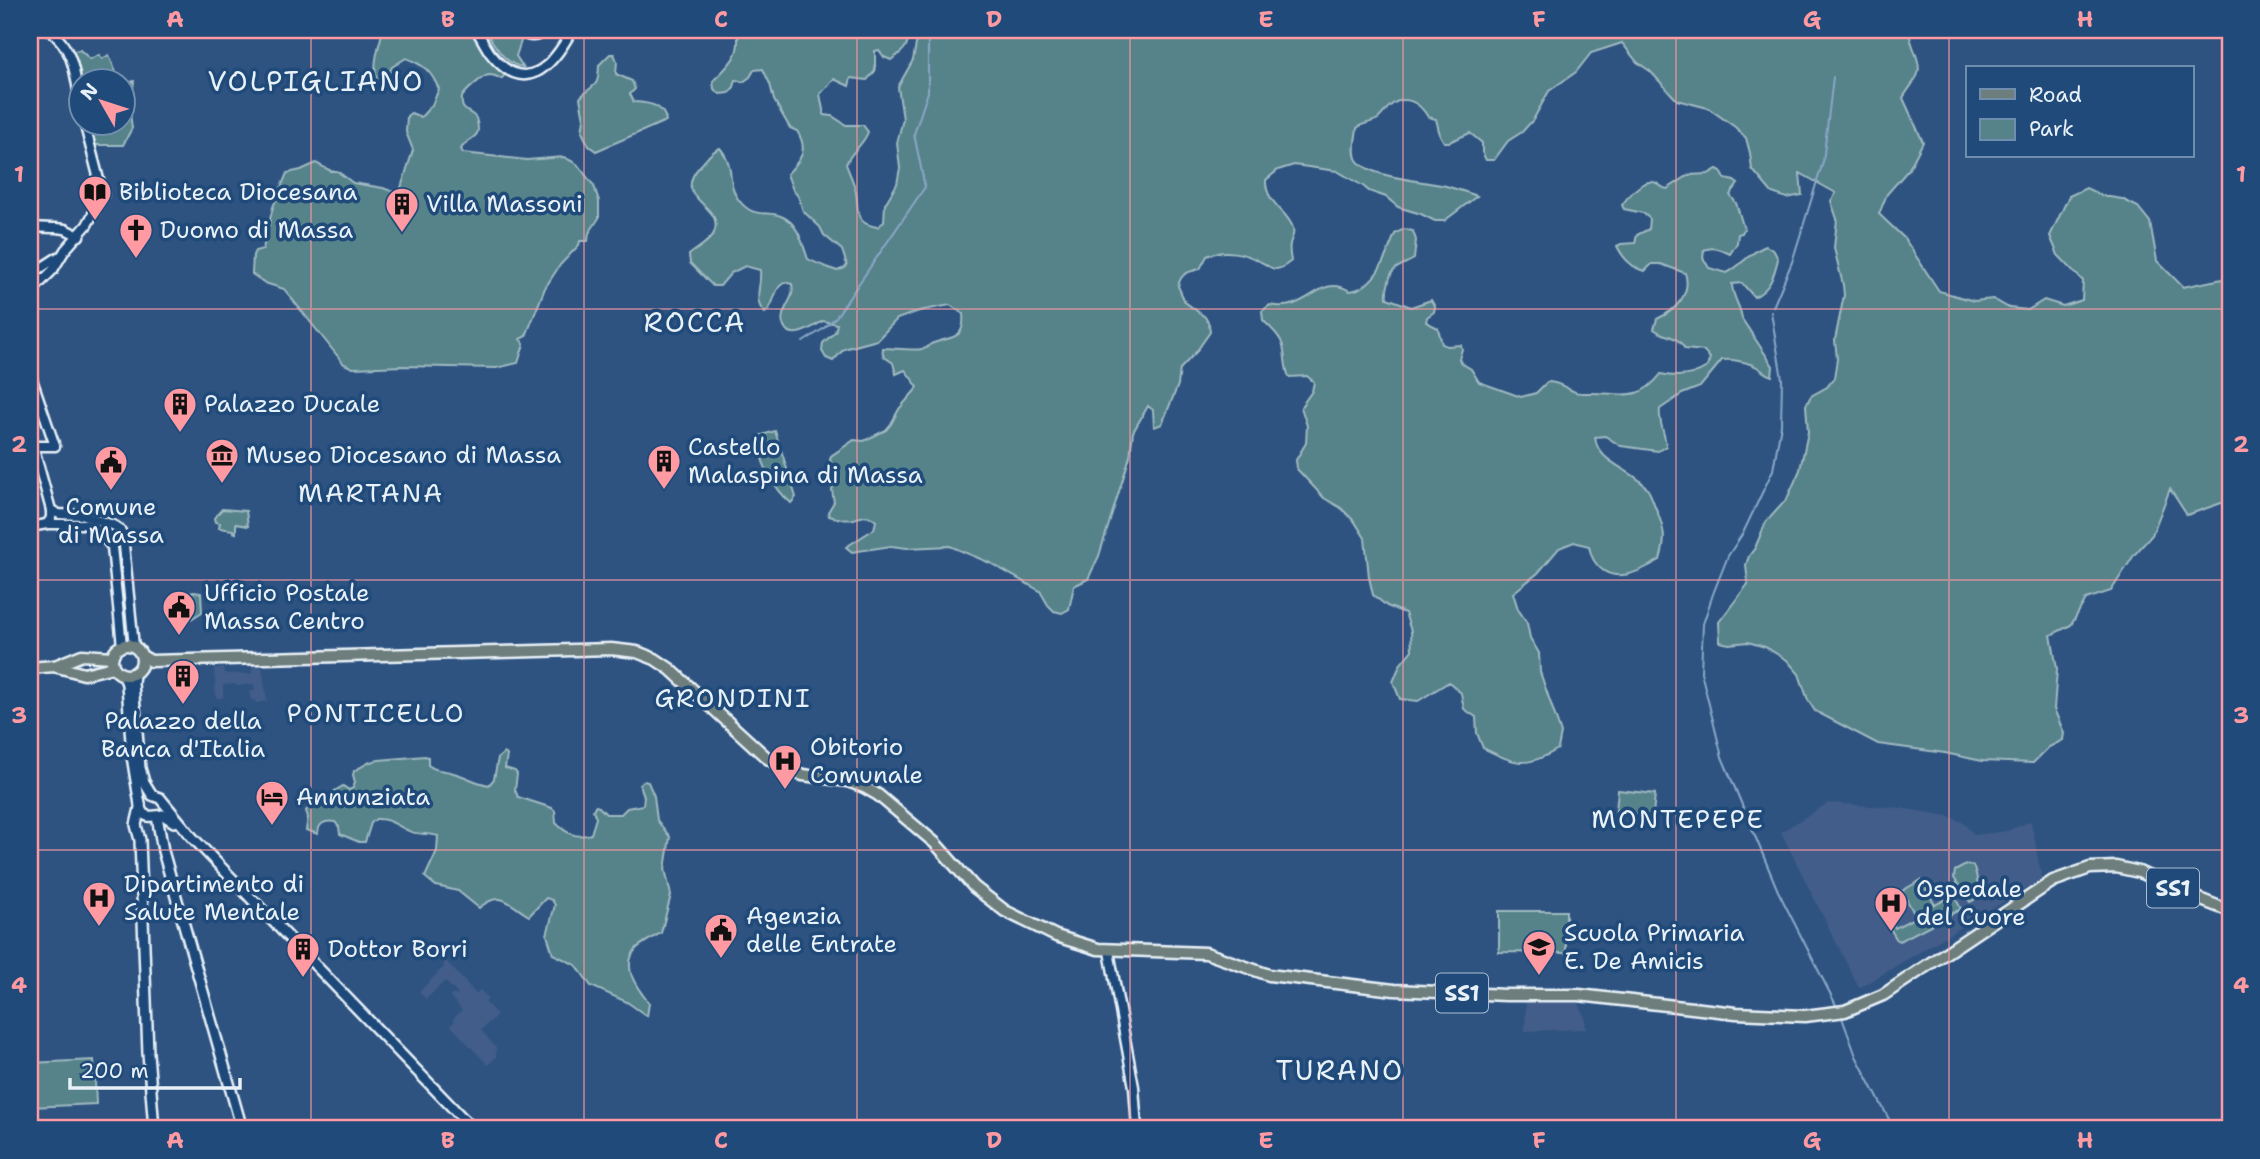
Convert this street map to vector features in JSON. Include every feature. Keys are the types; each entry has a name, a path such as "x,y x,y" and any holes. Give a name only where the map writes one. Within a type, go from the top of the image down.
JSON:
{"main road":[{"path":"138,667 116,671 112,662 114,652 122,646 134,647 138,667 133,683 140,768 144,782 152,794 160,798 182,826 473,1129"},
{"name":"SS1","path":"138,667 592,649 637,652 655,659 679,676 775,764 803,775 864,786 896,808 935,844 974,887 1005,911 1056,936 1109,951 1191,951 1222,957 1269,975 1394,990 1579,995 1805,1016 1840,1012 1883,995 2053,881 2090,868 2116,867 2139,872 2230,911"},
{"path":"30,668 54,666 85,655 112,662"},
{"path":"54,666 84,674 97,671 112,662"},
{"path":"138,667 127,684 132,756 147,813 163,851 242,1129"},
{"path":"152,794 145,797 147,813 139,836 148,1053 154,1129"},
{"path":"147,813 162,810 162,802"},
{"path":"147,813 166,816 182,826"}],"street":[{"path":"49,30 65,44 73,66"},
{"path":"476,30 497,61 515,73 525,75 534,74 555,58 572,30"},
{"path":"519,30 525,35 535,36 545,30"},
{"path":"30,275 65,250 79,236 103,195 88,136"},
{"path":"30,227 65,229 79,236"},
{"path":"30,293 53,270 65,250"},
{"path":"30,373 55,446 32,447"},
{"path":"30,434 51,510 51,518 47,524"},
{"path":"51,510 121,530 134,647"},
{"path":"30,527 82,520 98,530 112,547 122,646"},
{"path":"1109,951 1134,1087 1137,1129"}],"shaded area":[{"path":"252,667 262,667 267,701 256,703 251,700 250,691 255,691 254,684 223,685 223,698 216,698 214,668 224,668 225,674 252,674"},
{"name":"Ospedale del Cuore","path":"1828,803 1900,808 1948,816 1962,822 1975,835 2007,831 2031,821 2042,879 1859,988 1781,832"},
{"path":"446,961 476,994 480,990 488,998 485,1002 497,1015 481,1030 496,1048 496,1057 488,1065 450,1025 462,1010 450,997 458,994 445,981 426,999 419,992 444,967"},
{"path":"1526,999 1577,999 1585,1018 1586,1029 1525,1031"}],"green space":[{"path":"383,30 471,30 504,76 501,79 492,75 486,76 462,97 464,108 476,118 478,125 477,134 461,149 463,153 527,160 564,157 577,164 594,186 599,201 599,218 589,233 588,241 580,241 545,288 526,336 520,339 524,344 518,363 496,368 353,368 344,364 284,289 265,283 252,274 253,255 255,251 263,249 273,207 287,173 316,163 331,171 337,171 353,183 383,188 399,194 413,150 406,132 407,116 411,113 421,117 432,105 439,89 426,69 406,58 392,67 383,84 377,82 376,62"},
{"path":"485,30 516,30 521,41 516,56 523,67 505,58"},
{"path":"737,30 904,30 907,33 908,38 902,52 891,60 884,57 879,50 875,51 875,71 867,80 851,78 849,86 834,79 820,94 824,115 832,116 846,125 863,125 868,132 846,164 855,188 859,215 864,222 877,227 884,222 885,204 897,184 900,168 897,143 903,119 898,87 913,60 916,30 1909,30 1919,69 1917,77 1903,98 1923,142 1909,169 1887,194 1879,214 1904,238 1939,291 1974,301 1993,299 2009,308 2028,310 2044,300 2063,306 2082,300 2083,281 2058,255 2050,236 2069,196 2086,188 2138,207 2150,222 2157,261 2183,287 2222,279 2230,283 2230,500 2187,515 2170,489 2152,535 2134,555 2111,591 2086,599 2071,625 2051,635 2057,669 2054,709 2064,733 2063,740 2049,747 2033,763 1982,761 1878,744 1815,711 1799,674 1787,660 1765,647 1748,642 1720,642 1719,622 1748,584 1746,565 1749,556 1766,522 1787,499 1800,470 1808,432 1806,405 1811,396 1827,387 1834,378 1837,359 1835,340 1844,295 1834,248 1837,219 1831,201 1836,193 1800,173 1802,195 1787,198 1772,193 1752,169 1746,138 1735,127 1708,108 1677,100 1650,71 1637,62 1622,43 1591,53 1576,72 1549,91 1533,120 1522,132 1508,141 1494,160 1486,160 1482,143 1470,133 1444,142 1436,119 1428,117 1412,101 1396,102 1378,119 1357,128 1355,153 1363,166 1385,175 1446,186 1477,196 1444,221 1435,221 1398,207 1386,197 1369,191 1337,171 1294,165 1278,170 1266,180 1269,195 1293,228 1291,261 1282,268 1274,269 1248,256 1220,252 1207,256 1200,269 1188,272 1181,278 1178,286 1185,302 1205,317 1210,332 1180,369 1178,385 1162,424 1154,427 1153,410 1148,406 1133,432 1130,456 1099,556 1088,579 1074,586 1069,609 1062,613 1054,611 1040,591 990,563 950,546 891,546 852,552 846,547 874,529 876,521 868,516 848,520 829,516 828,512 834,502 832,490 835,479 831,456 854,440 864,441 886,430 899,409 918,387 905,370 896,374 893,363 884,356 883,348 927,348 959,334 963,314 950,305 919,311 897,319 877,340 844,349 833,361 826,358 822,351 823,343 835,332 837,324 823,321 797,333 787,331 783,325 792,284 785,282 781,285 765,313 758,298 760,270 745,266 731,273 720,286 713,286 690,263 689,255 712,236 716,223 713,215 694,195 692,178 709,156 720,148 728,161 734,192 744,206 755,212 777,215 788,220 800,236 808,259 837,271 847,265 842,250 824,235 820,227 803,211 793,190 787,174 802,154 801,138 797,131 790,128 774,100 763,69 754,70 743,82 736,80 729,93 720,94 714,89 713,81 736,53"},
{"path":"80,50 90,59 99,55 102,59 109,55 113,66 75,66 72,51"},
{"path":"610,54 614,54 617,61 616,74 632,81 635,89 630,94 634,102 659,108 666,121 596,151 589,146 582,132 584,119 580,98 596,83 599,65"},
{"path":"90,136 128,136 123,145 92,145"},
{"path":"1717,169 1725,179 1738,184 1730,195 1736,203 1744,229 1738,234 1737,243 1730,254 1711,248 1704,250 1703,258 1709,268 1727,273 1761,248 1766,246 1774,251 1778,259 1775,271 1768,286 1760,294 1754,297 1742,283 1732,284 1742,319 1773,366 1772,376 1749,364 1722,360 1700,387 1682,394 1660,409 1666,446 1658,451 1621,446 1605,436 1595,437 1602,454 1635,477 1649,492 1663,530 1660,560 1627,575 1610,574 1595,562 1589,546 1574,542 1559,548 1538,573 1513,593 1518,609 1527,623 1530,638 1539,653 1540,672 1561,733 1558,749 1537,760 1520,762 1504,758 1483,748 1477,733 1476,717 1464,709 1461,693 1449,682 1418,701 1400,699 1393,682 1400,665 1412,650 1411,631 1405,613 1387,606 1373,595 1365,538 1355,522 1341,508 1324,498 1297,469 1296,460 1306,443 1307,426 1301,407 1312,391 1314,382 1307,376 1289,377 1282,343 1263,320 1262,311 1270,305 1294,304 1330,286 1350,291 1359,289 1379,270 1395,234 1404,229 1413,231 1416,240 1414,259 1392,272 1387,298 1411,307 1431,300 1435,307 1434,312 1427,317 1426,322 1438,328 1442,344 1461,345 1459,359 1471,369 1479,382 1521,397 1536,393 1547,382 1579,393 1636,393 1653,383 1661,374 1685,375 1702,370 1707,367 1710,358 1704,351 1685,349 1675,338 1654,329 1657,319 1676,306 1684,295 1687,281 1685,273 1661,264 1652,264 1645,271 1636,268 1625,258 1617,246 1635,243 1637,235 1649,229 1650,219 1643,213 1624,209 1622,205 1640,186 1649,182 1655,182 1667,189 1689,175 1708,174"},
{"path":"775,431 796,497 791,503 773,482 760,453 759,436"},
{"path":"222,509 246,511 248,526 236,524 236,533 219,528 220,523 215,522 214,518"},
{"path":"194,592 201,593 202,612 191,619 183,618 174,611 174,598"},
{"path":"504,753 507,755 505,768 517,774 515,790 518,797 552,808 555,811 556,823 576,835 591,834 596,818 593,810 595,806 606,814 621,814 627,808 643,805 644,797 640,784 648,782 654,796 657,820 670,837 665,869 671,895 661,933 637,948 630,962 632,977 649,1003 647,1016 627,1002 591,986 576,965 553,954 547,935 555,905 552,900 546,898 529,916 499,899 487,902 479,908 458,891 436,886 425,877 437,851 438,836 412,832 381,819 371,823 365,842 340,834 335,822 322,824 318,834 306,830 306,811 310,806 343,786 349,790 353,788 354,771 370,762 425,756 428,757 428,765 433,768 489,785 494,779 498,758"},
{"path":"1618,790 1655,794 1653,815 1616,811"},
{"path":"1966,865 1973,866 1977,879 1976,896 1970,902 1954,878 1955,871"},
{"path":"1921,880 1935,905 1954,895 1961,909 1900,941 1897,940 1876,905 1880,902 1895,928 1916,917 1902,891"},
{"path":"1499,911 1566,911 1566,953 1499,952"},
{"path":"94,1060 96,1104 30,1107 30,1063"}],"waterway":[{"path":"803,342 836,317 925,187 914,134 928,92 928,30"},
{"path":"1773,307 1792,262 1823,162 1833,77"},
{"path":"1771,312 1782,379 1781,425 1773,470 1743,533 1728,556 1713,594 1703,624 1701,672 1722,757 1778,891 1837,1007"},
{"path":"1841,1015 1856,1056 1893,1127"}],"place":[{"name":"Biblioteca Diocesana","path":"95,222"},
{"name":"Villa Massoni","path":"402,234"},
{"name":"Duomo di Massa","path":"136,260"},
{"name":"Palazzo Ducale","path":"180,434"},
{"name":"Museo Diocesano di Massa","path":"222,485"},
{"name":"Castello Malaspina di Massa","path":"664,491"},
{"name":"Comune di Massa","path":"111,492"},
{"name":"Ufficio Postale Massa Centro","path":"179,637"},
{"name":"Palazzo della Banca d'Italia","path":"183,706"},
{"name":"Obitorio Comunale","path":"785,791"},
{"name":"Annunziata","path":"272,827"},
{"name":"Dipartimento di Salute Mentale","path":"99,928"},
{"name":"Ospedale del Cuore","path":"1891,933"},
{"name":"Agenzia delle Entrate","path":"721,960"},
{"name":"Scuola Primaria E. De Amicis","path":"1539,977"},
{"name":"Dottor Borri","path":"303,979"}],"district":[{"name":"VOLPIGLIANO","path":"316,81"},
{"name":"ROCCA","path":"695,322"},
{"name":"MARTANA","path":"371,493"},
{"name":"GRONDINI","path":"733,698"},
{"name":"PONTICELLO","path":"376,713"},
{"name":"MONTEPEPE","path":"1678,819"},
{"name":"TURANO","path":"1340,1070"}]}
